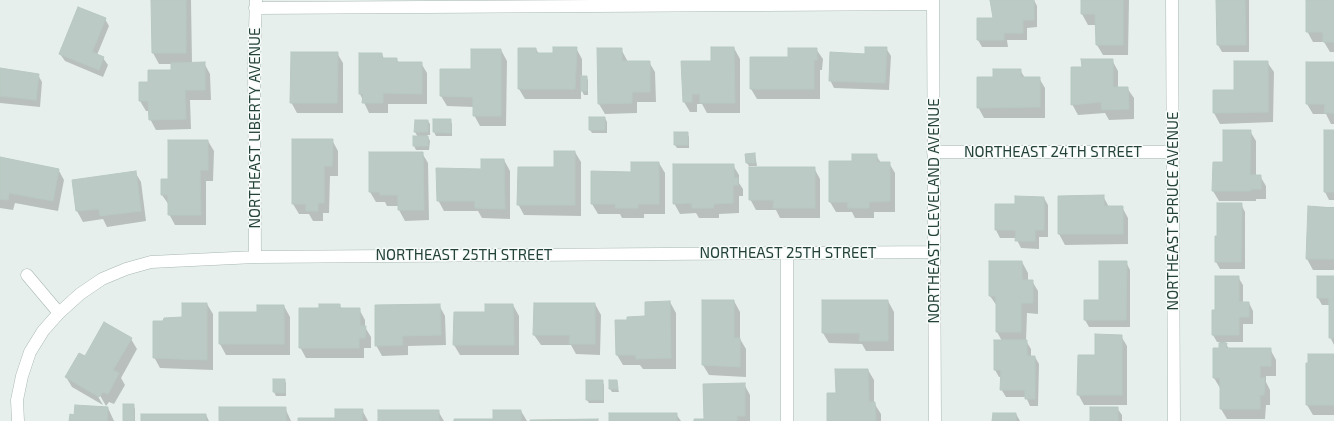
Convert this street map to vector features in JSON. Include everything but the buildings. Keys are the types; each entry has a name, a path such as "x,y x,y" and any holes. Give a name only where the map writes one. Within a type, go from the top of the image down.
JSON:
{"street":[{"name":"NORTHEAST SPRUCE AVENUE","path":"1172,0 1174,421"},
{"path":"256,4 933,2"},
{"name":"NORTHEAST CLEVELAND AVENUE","path":"933,2 935,421"},
{"name":"NORTHEAST LIBERTY AVENUE","path":"255,257 256,4"},
{"name":"NORTHEAST 24TH STREET","path":"933,152 1173,152"},
{"name":"NORTHEAST 25TH STREET","path":"18,421 17,400 30,352 44,331 59,313 80,294 102,279 126,269 151,262 255,257 934,252"},
{"path":"787,253 787,421"},
{"path":"27,275 59,313"}]}
